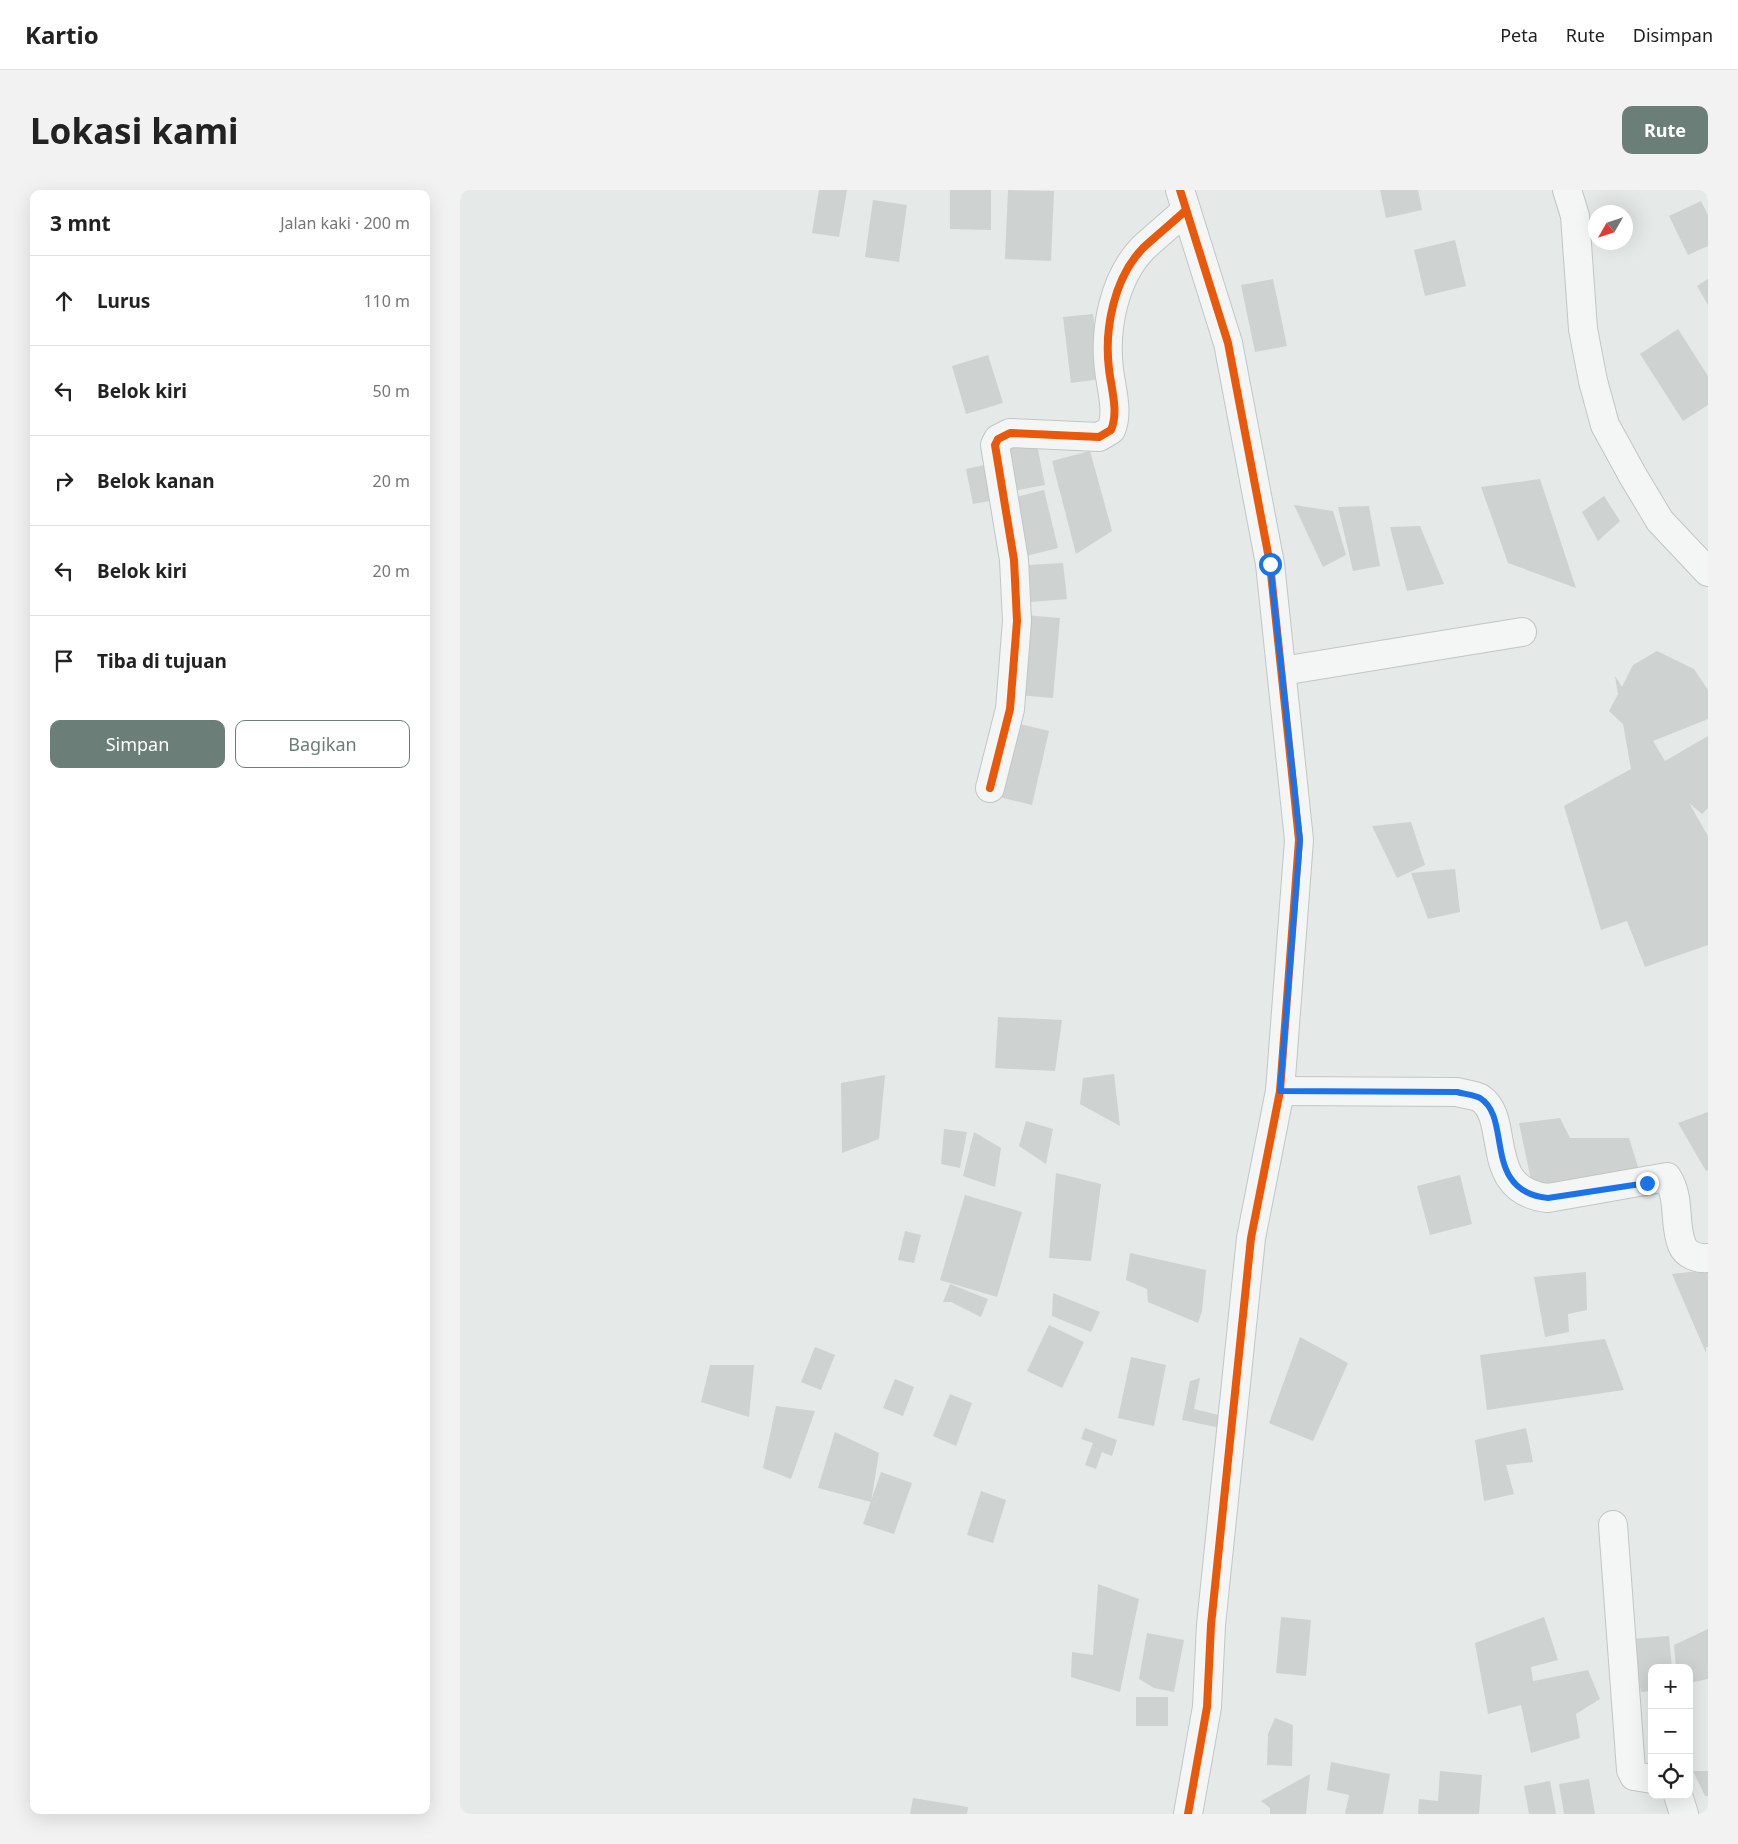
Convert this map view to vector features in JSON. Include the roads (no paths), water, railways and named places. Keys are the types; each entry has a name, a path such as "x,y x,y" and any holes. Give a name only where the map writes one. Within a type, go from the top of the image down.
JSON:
{"street":[{"path":"1567,190 1576,216 1583,329 1593,381 1605,425 1660,521 1708,572"},
{"path":"1183,200 1228,343 1270,564 1300,840 1280,1091 1250,1238 1211,1625 1207,1707 1188,1814"},
{"path":"990,788 1010,709 1017,621 1014,560 995,445 998,439 1010,433 1099,437 1111,430 1115,416 1107,358 1108,329 1125,273 1183,200"},
{"path":"1282,671 1522,632"},
{"path":"1280,1091 1457,1092 1480,1098 1493,1112 1501,1157 1516,1185 1533,1197 1548,1198 1667,1178 1674,1188 1682,1246 1689,1254 1703,1259 1708,1258"},
{"path":"1613,1525 1631,1770 1634,1776 1648,1778"},
{"path":"1679,1799 1684,1814"}]}
